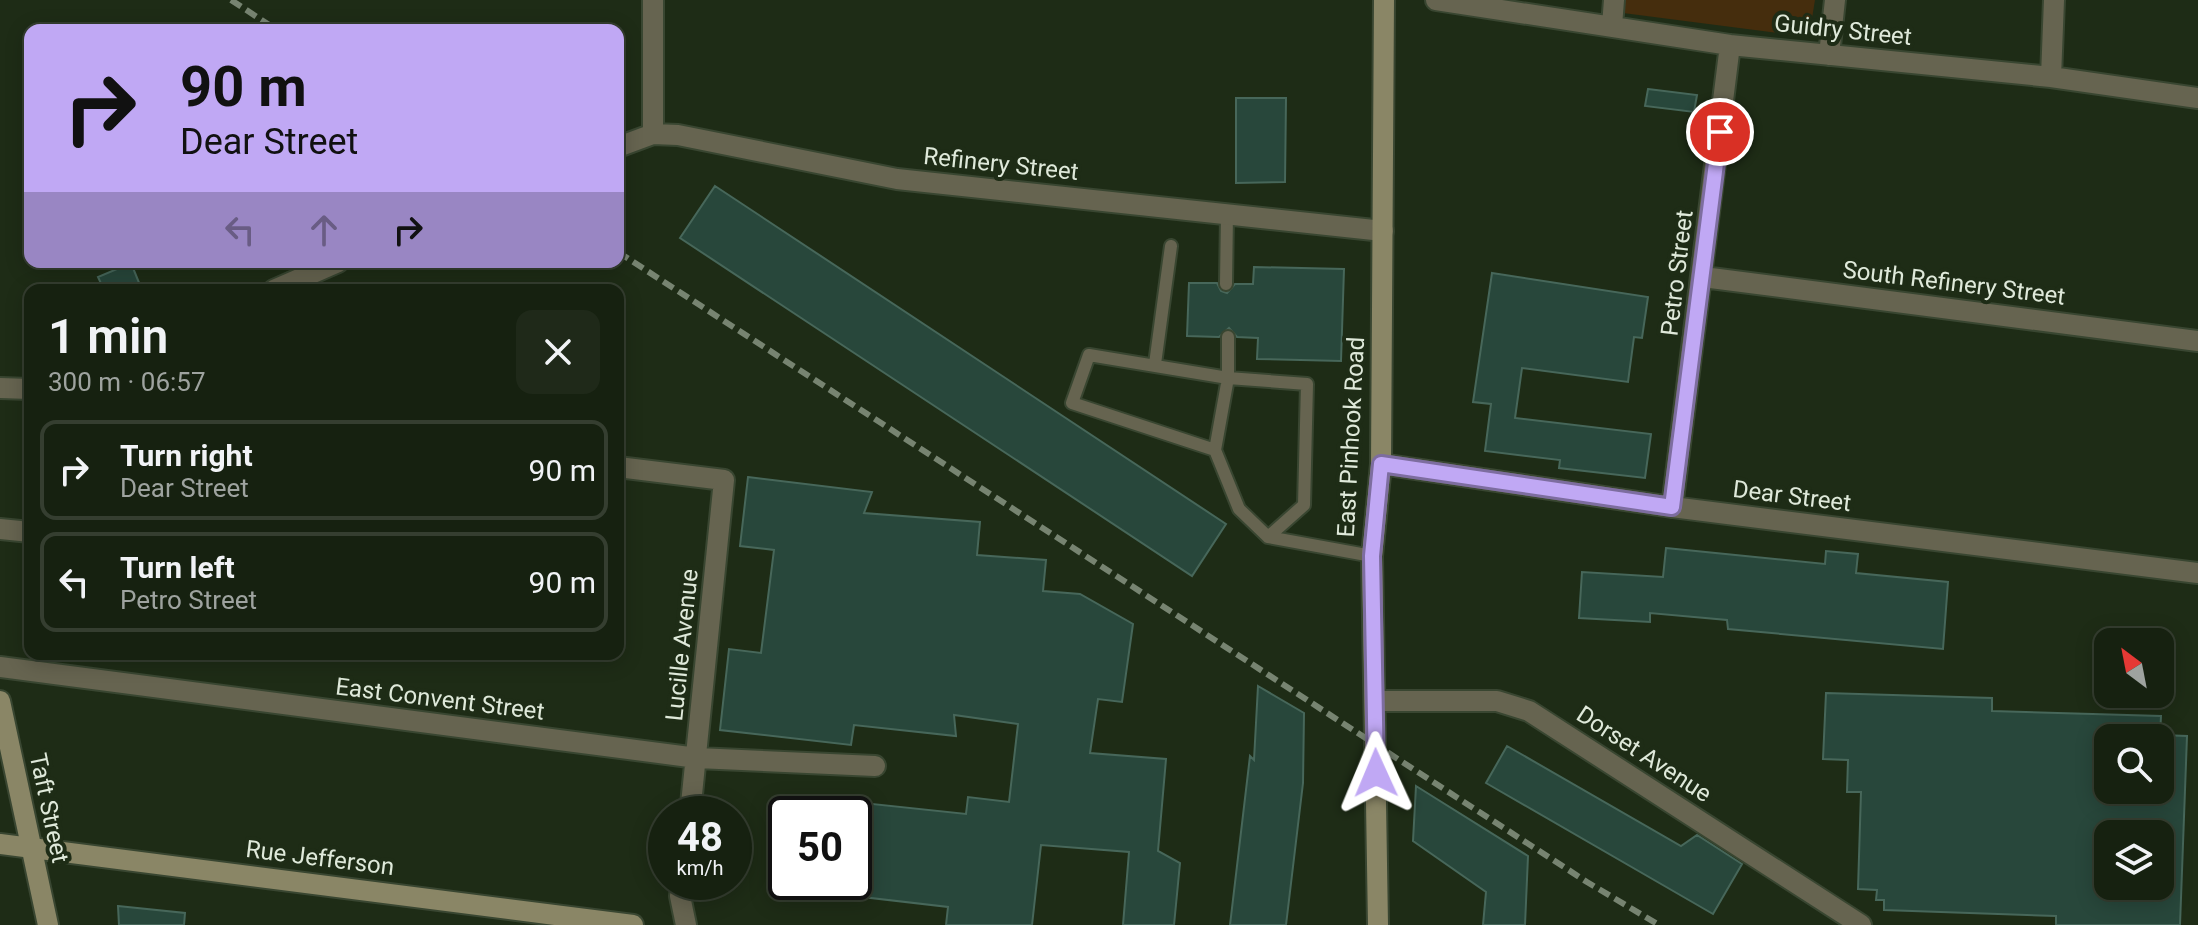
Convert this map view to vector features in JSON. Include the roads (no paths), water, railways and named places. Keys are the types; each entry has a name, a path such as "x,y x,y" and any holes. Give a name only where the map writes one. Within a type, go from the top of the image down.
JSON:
{"main road":[{"name":"East Pinhook Road","path":"1378,925 1372,556 1381,464 1384,0"},
{"name":"Taft Street","path":"0,701 48,925"},
{"name":"Rue Jefferson","path":"0,844 633,925"}],"street":[{"path":"653,0 653,134"},
{"name":"Guidry Street","path":"1436,0 1503,5 1730,45 2051,77 2198,98"},
{"path":"1612,26 1614,0"},
{"path":"1829,55 1835,0"},
{"path":"2051,77 2054,0"},
{"name":"Petro Street","path":"1672,507 1730,45"},
{"name":"Refinery Street","path":"624,145 653,134 705,138 897,179 1383,231"},
{"path":"288,284 324,268"},
{"name":"South Refinery Street","path":"1703,277 2198,341"},
{"path":"0,388 24,389"},
{"name":"Dear Street","path":"1381,464 1672,507 2198,573"},
{"name":"Lucille Avenue","path":"624,468 724,480 692,796"},
{"path":"0,529 24,531"},
{"name":"East Convent Street","path":"0,667 697,758 875,766"},
{"name":"Dorset Avenue","path":"1375,701 1497,701 1529,711 1861,925"},
{"path":"681,900 686,925"}],"lane":[{"path":"1226,284 1227,214"},
{"path":"1155,364 1171,246"},
{"path":"1228,337 1228,378 1215,450 1239,509 1268,537 1372,556"},
{"path":"1215,450 1072,403 1089,355 1228,378 1307,384 1304,505 1268,537"}],"railway":[{"path":"231,0 268,24"},
{"path":"624,256 1587,882 1659,925"}]}
